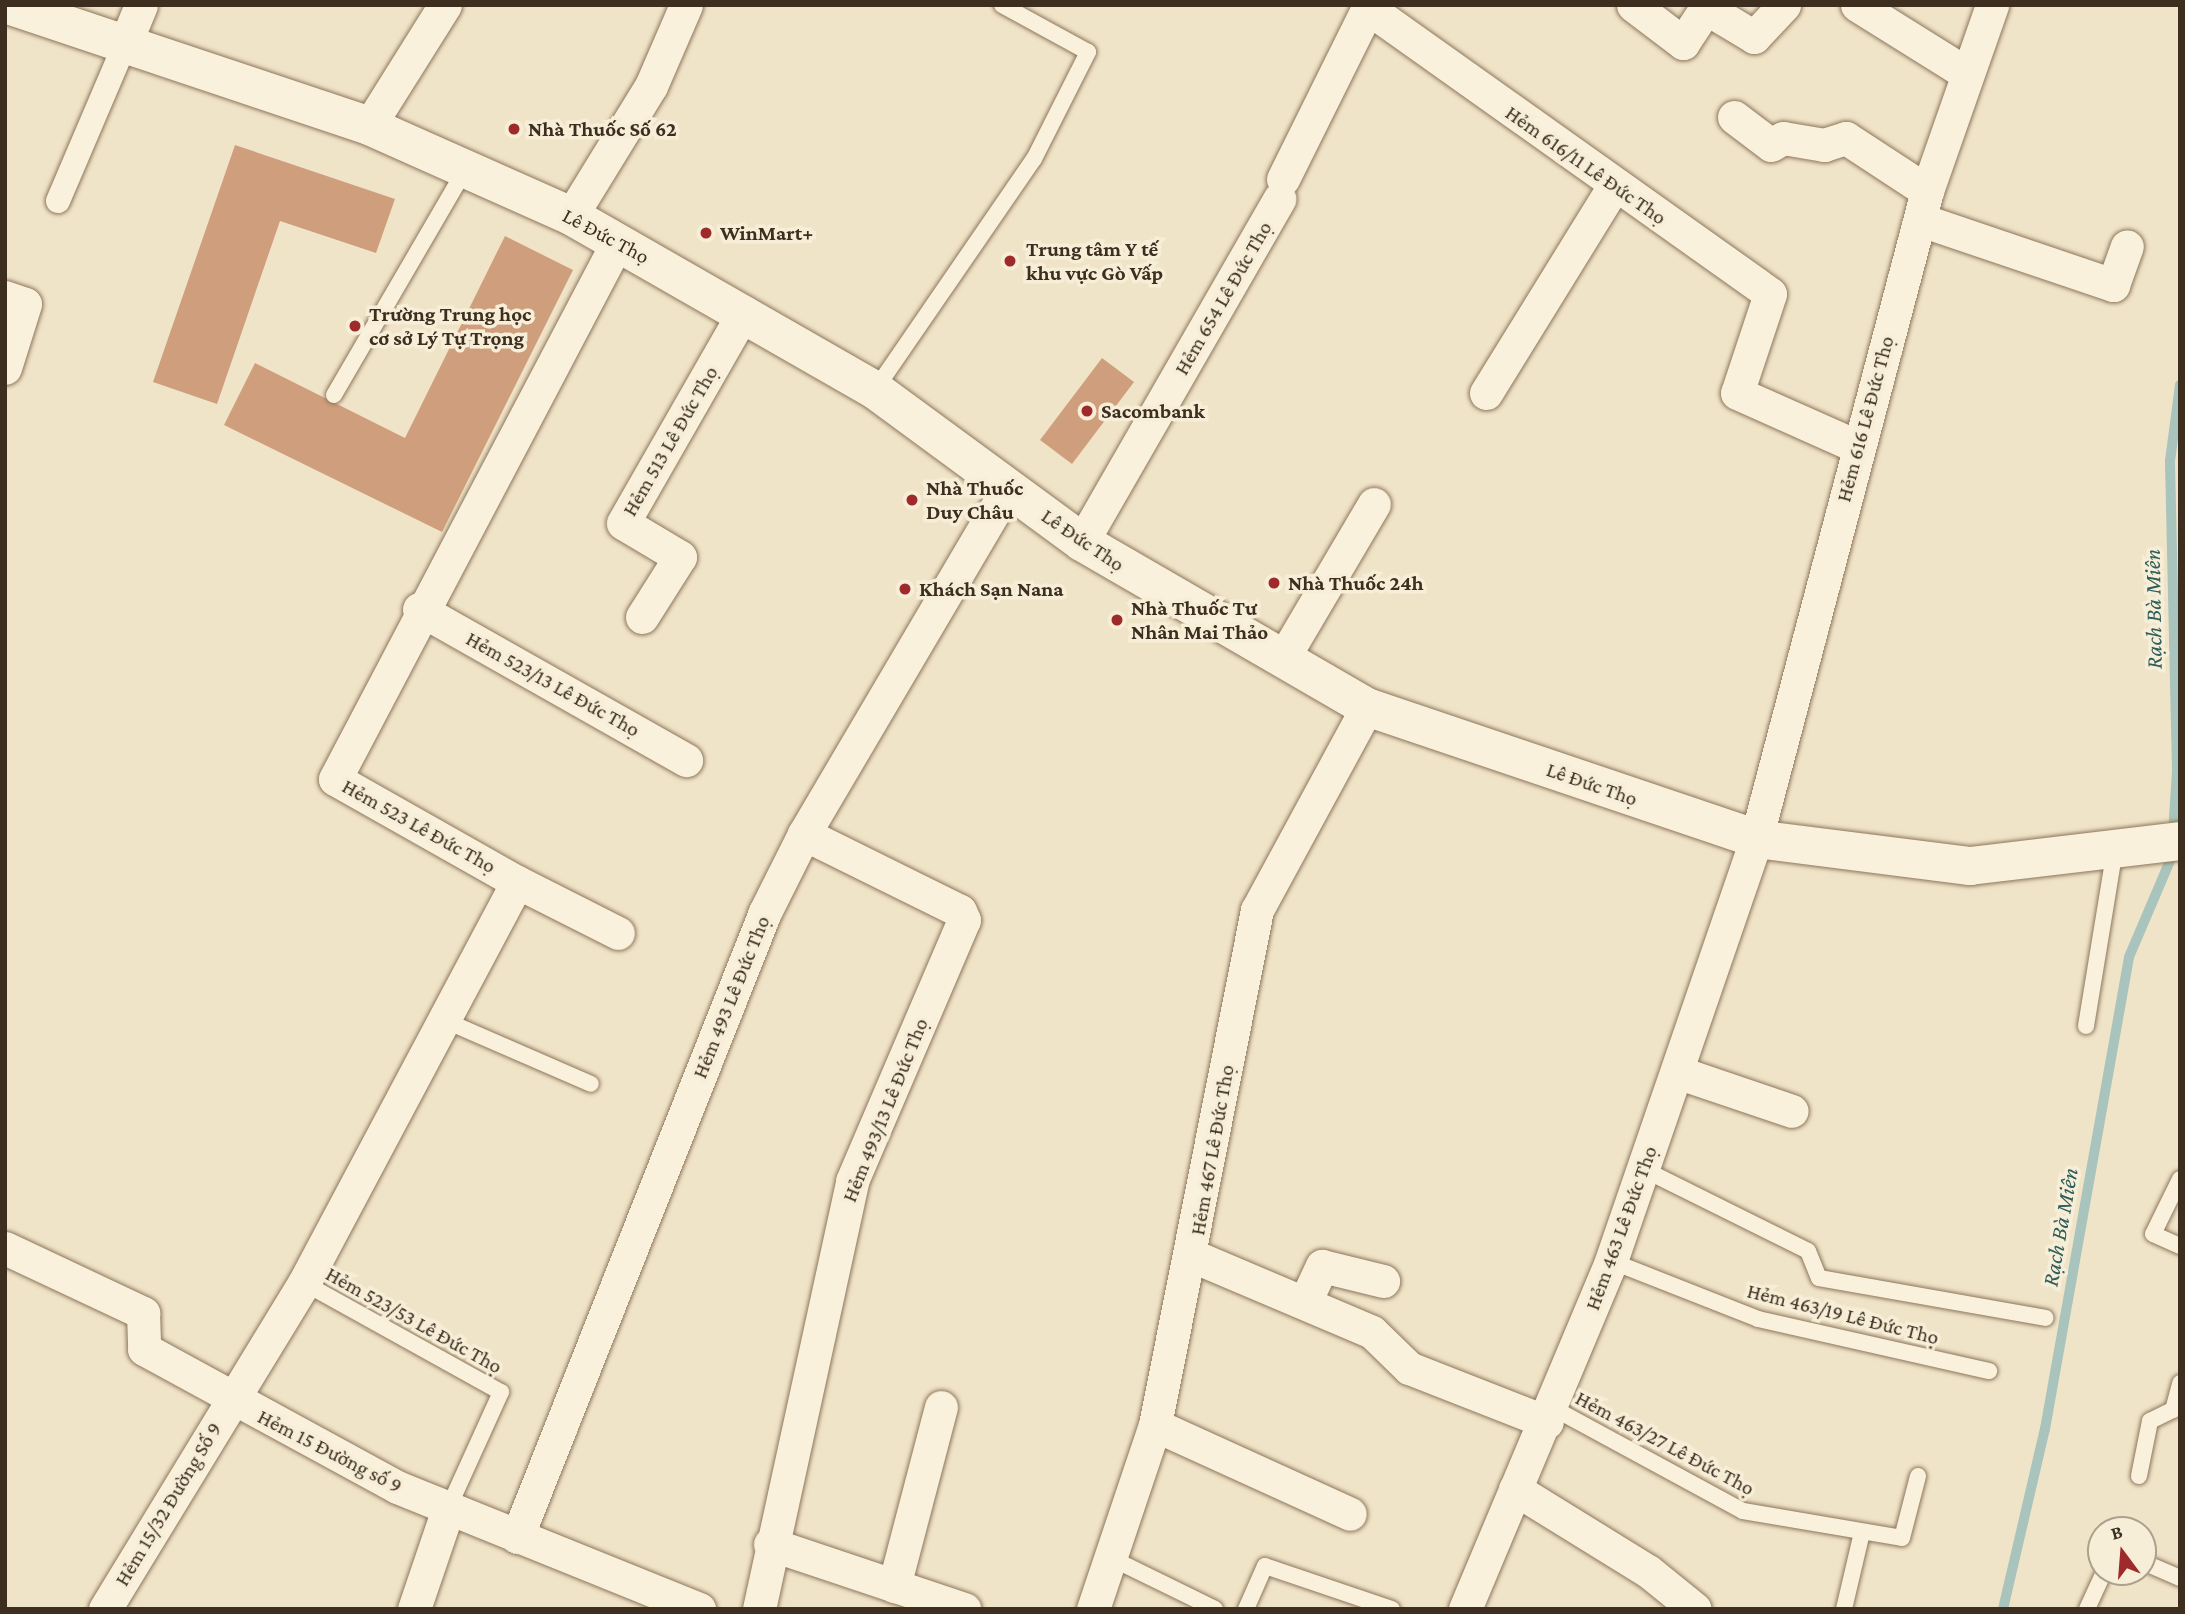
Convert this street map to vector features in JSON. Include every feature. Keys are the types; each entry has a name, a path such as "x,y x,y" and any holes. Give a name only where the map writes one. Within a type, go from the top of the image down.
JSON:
{"main road":[{"name":"Lê Đức Thọ","path":"8,5 369,126 467,166 571,216 744,312 875,390 1082,542 1367,707 1756,839 1970,866 2148,845"}],"street":[{"path":"58,201 141,5"},
{"path":"369,126 445,5"},
{"path":"571,216 651,86 686,5"},
{"path":"1633,5 1684,43 1706,8 1754,37 1784,5"},
{"path":"1857,5 1966,73"},
{"name":"Hẻm 616 Lê Đức Thọ","path":"1756,839 1856,446 1924,205 1966,73 1992,5"},
{"name":"Hẻm 616/11 Lê Đức Thọ","path":"1281,189 1368,8 1613,187 1770,294 1737,393 1856,446"},
{"path":"1734,117 1771,145 1783,138 1824,145 1846,138 1924,205 2113,285 2127,246"},
{"path":"1486,393 1613,187"},
{"name":"Hẻm 654 Lê Đức Thọ","path":"1082,542 1281,189"},
{"name":"Hẻm 523 Lê Đức Thọ","path":"231,1400 304,1283 517,882 335,779 419,609 618,241"},
{"path":"5,297 25,304 5,368"},
{"name":"Hẻm 513 Lê Đức Thọ","path":"642,617 680,557 623,523 744,312"},
{"name":"Hẻm 493 Lê Đức Thọ","path":"517,1536 765,912 804,834 1008,488"},
{"path":"1282,660 1374,504"},
{"name":"Hẻm 523/13 Lê Đức Thọ","path":"419,609 687,760"},
{"name":"Hẻm 467 Lê Đức Thọ","path":"1093,1609 1155,1425 1192,1256 1257,910 1367,707"},
{"name":"Hẻm 493/13 Lê Đức Thọ","path":"759,1609 769,1544 852,1181 964,920 960,911 804,834"},
{"name":"Hẻm 463 Lê Đức Thọ","path":"1465,1609 1515,1489 1550,1415 1611,1261 1756,839"},
{"path":"517,882 618,933"},
{"path":"1676,1072 1792,1111"},
{"name":"Hẻm 15 Đường số 9","path":"5,1248 143,1313 144,1349 231,1400 448,1509 699,1609"},
{"path":"1192,1256 1373,1332 1409,1368 1550,1415"},
{"path":"1306,1302 1322,1266 1383,1281"},
{"name":"Hẻm 15/32 Đường Số 9","path":"105,1609 231,1400"},
{"path":"894,1586 941,1407"},
{"path":"1155,1425 1350,1514"},
{"path":"1515,1489 1648,1571 1695,1609"},
{"path":"414,1609 448,1509"},
{"path":"769,1544 894,1586 932,1604 964,1609"}],"lane":[{"path":"875,390 1034,159 1088,51 1002,5"},
{"path":"334,395 467,166"},
{"path":"2086,1026 2148,845"},
{"path":"444,1020 592,1084"},
{"path":"1643,1169 1808,1251 1819,1278 2045,1318"},
{"path":"2180,1179 2153,1234 2180,1246"},
{"name":"Hẻm 463/19 Lê Đức Thọ","path":"1611,1261 1758,1319 1989,1371"},
{"name":"Hẻm 523/53 Lê Đức Thọ","path":"304,1283 501,1392 448,1509"},
{"path":"2139,1476 2150,1421 2176,1411 2180,1383"},
{"name":"Hẻm 463/27 Lê Đức Thọ","path":"1550,1415 1743,1511 1863,1532 1902,1538 1918,1476"},
{"path":"1844,1609 1863,1532"},
{"path":"1109,1557 1215,1609"},
{"path":"1246,1609 1265,1566 1392,1609"},
{"path":"2157,1568 2180,1578"},
{"path":"2087,1609 2098,1586"}],"building":[{"path":"235,145 395,199 376,253 280,221 217,404 153,382"},
{"path":"505,236 573,270 442,532 224,425 255,363 405,438"},
{"name":"Sacombank","path":"1102,358 1134,382 1072,464 1040,440"}],"waterway":[{"name":"Rạch Bà Miên","path":"2173,833 2177,771 2170,461 2180,385"},
{"name":"Rạch Bà Miên","path":"2003,1609 2045,1429 2129,957 2172,856"}],"place":[{"name":"Nhà Thuốc Số 62","path":"514,129"},
{"name":"WinMart+","path":"706,233"},
{"name":"Trung tâm Y tế khu vực Gò Vấp","path":"1010,261"},
{"name":"Trường Trung học cơ sở Lý Tự Trọng","path":"355,326"},
{"name":"Sacombank","path":"1087,411"},
{"name":"Nhà Thuốc Duy Châu","path":"912,500"},
{"name":"Nhà Thuốc 24h","path":"1274,583"},
{"name":"Khách Sạn Nana","path":"905,589"},
{"name":"Nhà Thuốc Tư Nhân Mai Thảo","path":"1117,620"}]}
